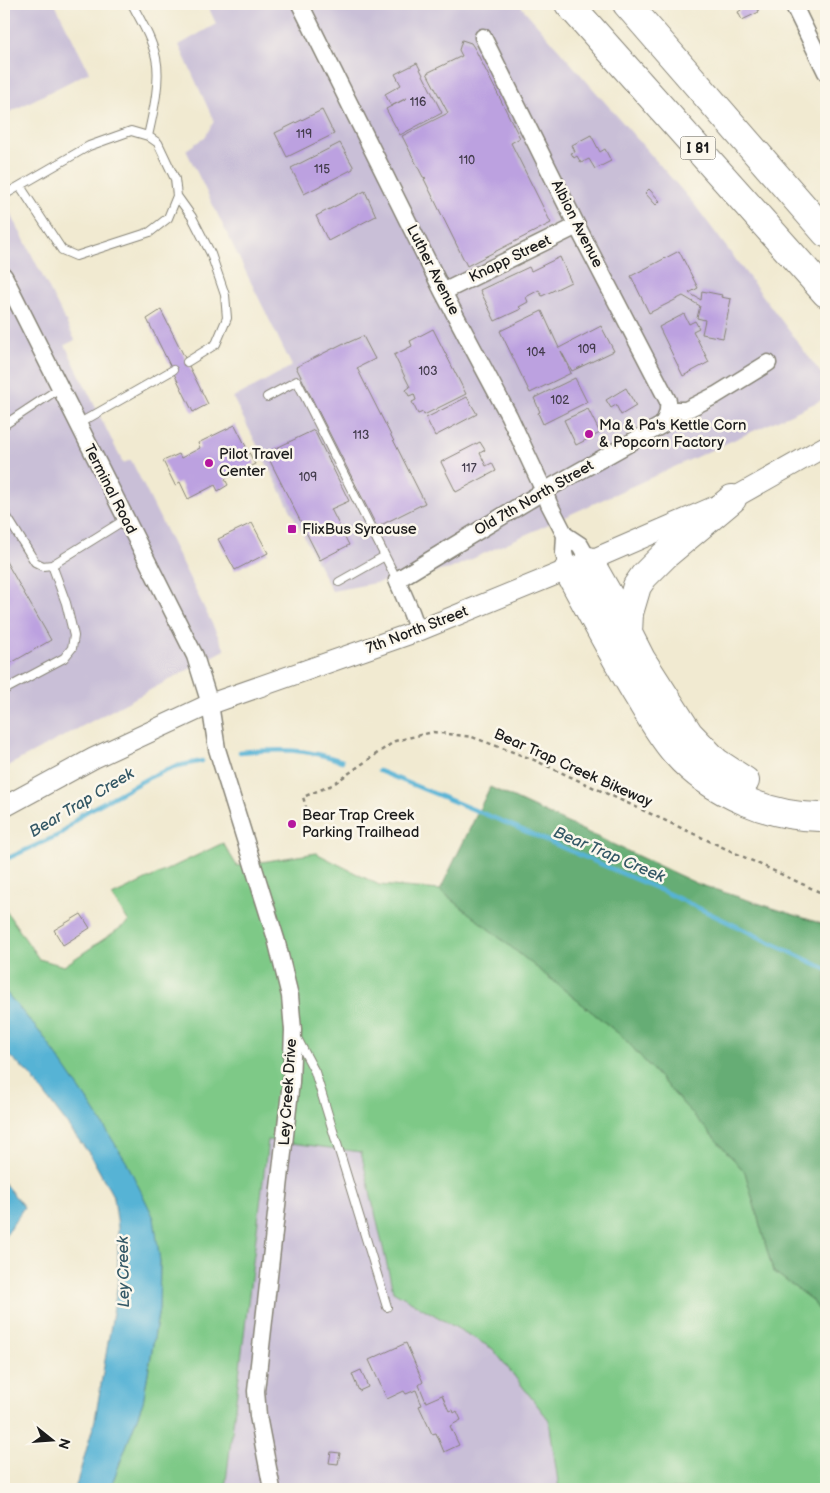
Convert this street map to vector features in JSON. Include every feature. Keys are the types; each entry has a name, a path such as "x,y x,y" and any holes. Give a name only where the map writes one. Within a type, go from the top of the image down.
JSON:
{"highway":[{"name":"I 81","path":"569,4 826,293"},
{"name":"I 81","path":"627,4 826,233"},
{"path":"699,86 826,219"},
{"path":"628,633 628,613 637,586 644,576 665,555 732,499"},
{"path":"579,566 610,598 641,659 689,734 716,762 741,779 772,793 806,800 826,801"},
{"path":"579,566 631,685 676,754 694,770 728,793 756,805 793,815 826,817"}],"street":[{"name":"Luther Avenue","path":"300,4 443,292 509,416 565,535 580,545 579,566"},
{"path":"793,4 826,72"},
{"name":"Albion Avenue","path":"483,37 577,226 668,401 669,410"},
{"name":"Knapp Street","path":"443,292 577,226"},
{"name":"Terminal Road","path":"4,276 194,656 210,704"},
{"path":"669,410 686,410 716,395 768,364"},
{"name":"Old 7th North Street","path":"397,580 544,491 662,425 667,418 669,410"},
{"name":"7th North Street","path":"4,806 94,758 210,704 418,631 579,566 732,499 826,446"},
{"name":"Luther Avenue","path":"565,535 564,553 579,566"},
{"path":"397,580 418,631"},
{"name":"Ley Creek Drive","path":"210,704 217,749 276,939 290,996 293,1030 291,1082 256,1391 258,1416 272,1489"}],"lane":[{"path":"132,4 147,32 156,58 154,112 148,136"},
{"path":"4,195 89,146 131,132 148,136 158,143 175,179 177,196 192,217 210,254 225,295 227,318 216,344 187,362"},
{"path":"20,186 62,250 76,256 150,232 168,218 177,196"},
{"path":"78,424 173,370"},
{"path":"267,397 297,382 397,580"},
{"path":"4,424 60,388"},
{"path":"4,512 35,562 43,566 52,565 126,519"},
{"path":"339,582 385,556"},
{"path":"4,690 64,658 72,648 74,636 66,603 52,565"},
{"path":"293,1030 318,1080 387,1307"}],"path":[{"name":"Bear Trap Creek Bikeway","path":"309,817 303,797 332,785 395,740 434,732 472,737 532,759 826,896"}],"shaded area":[{"path":"4,4 55,4 89,72 4,115"},
{"path":"207,4 519,4 694,204 826,380 826,398 450,569 332,591 233,398 292,366 186,150 205,137 214,121 179,45 216,24"},
{"path":"4,200 75,340 65,345 123,463 131,460 225,650 4,768"},
{"path":"268,1140 361,1152 393,1291 493,1349 549,1420 559,1489 225,1489"}],"green space":[{"path":"490,787 698,884 826,925 826,1321 813,1301 773,1271 745,1172 623,1037 440,890"},
{"path":"223,843 237,866 316,853 379,885 440,890 623,1037 745,1172 773,1271 813,1301 826,1321 826,1489 559,1489 549,1420 493,1349 393,1291 361,1152 268,1140 225,1489 110,1489 143,1402 159,1309 160,1261 43,1036 4,990 4,908 39,959 64,966 129,922 112,896"}],"water":[{"name":"Ley Creek","path":"4,990 43,1036 92,1107 127,1163 154,1218 160,1261 159,1309 143,1402 110,1489 75,1489 95,1420 118,1283 118,1227 114,1198 91,1156 31,1076 4,1050"},
{"path":"4,1183 24,1207 4,1238"}],"building":[{"path":"738,4 755,4 759,12 742,20 738,12 741,10"},
{"path":"462,40 471,43 475,49 520,138 511,143 551,223 467,266 424,179 426,178 423,177 402,136 448,113 427,73 462,56 459,50"},
{"path":"417,63 442,113 400,135 386,109 407,98 391,106 385,94 401,85 395,74"},
{"path":"322,110 334,134 287,157 275,133"},
{"path":"591,135 600,152 605,149 611,161 595,169 589,159 581,163 577,156 574,158 571,153 575,152 572,145"},
{"path":"340,143 353,169 304,194 291,168"},
{"path":"649,189 660,201 656,205 645,193"},
{"path":"365,191 376,216 328,241 316,216"},
{"path":"679,251 698,288 689,293 701,300 702,291 731,299 723,338 702,334 705,320 697,318 700,306 683,296 649,313 631,276"},
{"path":"560,257 571,282 542,296 539,290 526,297 528,302 519,307 521,309 495,321 480,290 529,267 531,271"},
{"path":"161,310 208,404 193,412 147,319"},
{"path":"542,311 559,348 601,326 614,351 572,371 561,351 571,373 530,393 500,331"},
{"path":"684,314 689,324 695,321 699,328 693,331 709,362 683,376 659,327"},
{"path":"433,329 466,394 424,415 423,412 418,414 412,402 416,400 414,394 409,396 406,390 410,387 394,355 412,346 410,341"},
{"path":"363,336 375,359 357,368 425,503 377,527 296,367 344,343"},
{"path":"575,378 587,402 543,424 534,398"},
{"path":"626,388 636,406 621,415 616,405 611,408 606,400"},
{"path":"467,397 477,414 435,436 426,418"},
{"path":"588,409 600,433 576,445 564,420"},
{"name":"Pilot Travel Center","path":"235,425 255,464 225,479 228,485 218,491 215,485 188,499 180,482 175,485 163,461 179,454 181,458 200,448 198,443"},
{"path":"314,430 349,501 331,509 349,545 320,560 266,453"},
{"path":"480,442 485,450 480,453 486,466 492,463 496,471 456,492 441,462"},
{"path":"252,523 268,553 235,570 218,539"},
{"path":"4,558 51,640 4,667"},
{"path":"81,914 90,928 63,945 54,930"},
{"path":"406,1343 423,1382 419,1385 426,1402 442,1395 449,1411 453,1410 454,1413 457,1411 461,1420 450,1426 459,1445 444,1452 436,1433 432,1434 419,1406 422,1405 416,1390 406,1394 404,1391 387,1399 369,1360"},
{"path":"361,1370 368,1387 359,1391 352,1374"},
{"path":"331,1452 340,1453 338,1464 329,1463"}],"waterway":[{"name":"Bear Trap Creek","path":"240,752 291,750 342,761"},
{"name":"Bear Trap Creek","path":"4,860 61,834 82,814 148,778 173,767 202,761"},
{"name":"Bear Trap Creek","path":"379,771 504,822 667,893 826,969"}],"place":[{"name":"Ma & Pa's Kettle Corn & Popcorn Factory","path":"589,434"},
{"name":"Pilot Travel Center","path":"209,463"},
{"name":"FlixBus Syracuse","path":"292,529"},
{"name":"Bear Trap Creek Parking Trailhead","path":"292,824"}]}
